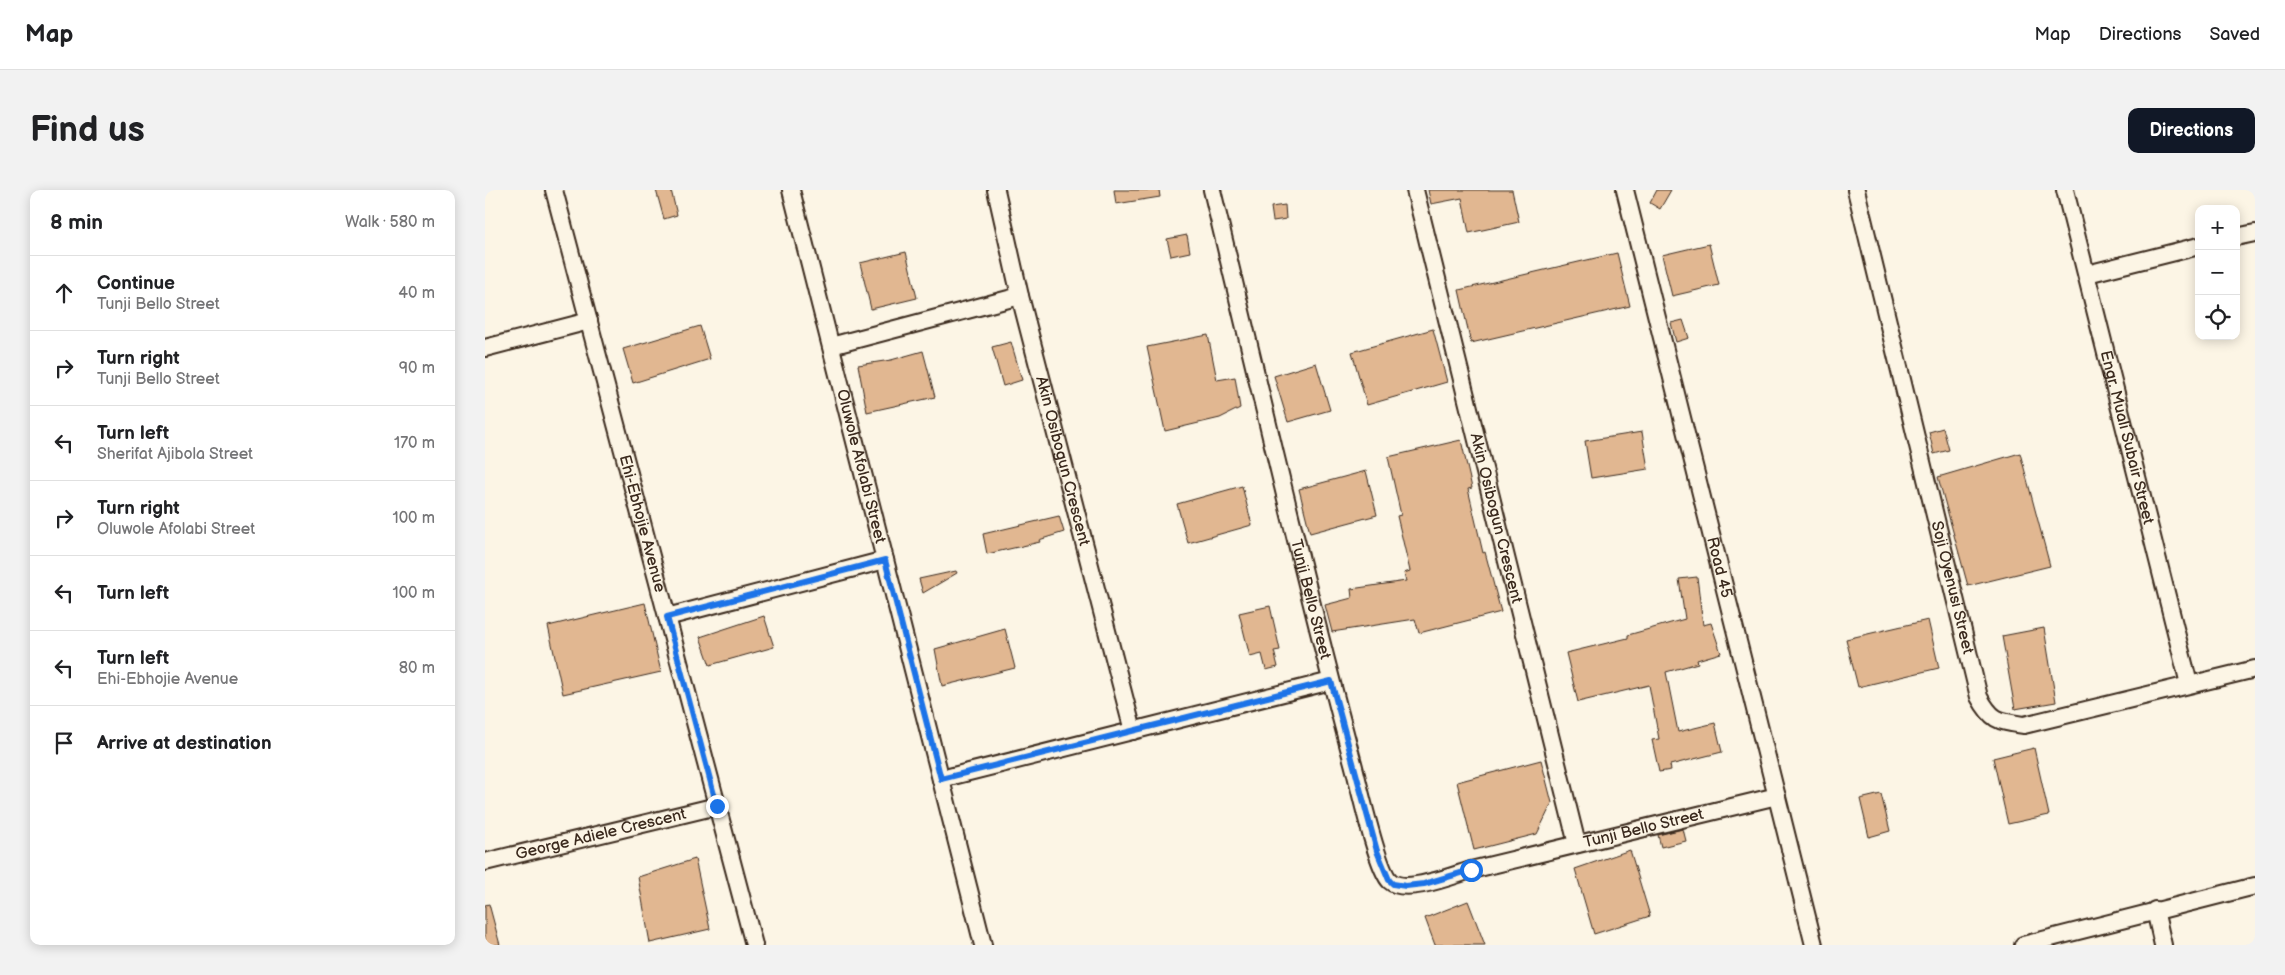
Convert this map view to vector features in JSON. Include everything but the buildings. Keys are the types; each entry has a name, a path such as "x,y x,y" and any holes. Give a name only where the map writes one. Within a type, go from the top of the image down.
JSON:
{"street":[{"name":"Ehi-Ebhojie Avenue","path":"554,190 754,945"},
{"name":"Oluwole Afolabi Street","path":"791,190 983,945"},
{"name":"Akin Osibogun Crescent","path":"996,190 1020,296 1133,731"},
{"name":"Tunji Bello Street","path":"1212,190 1331,681 1377,851 1385,874 1393,884 1406,886 1424,884 1471,870 1777,796"},
{"name":"Akin Osibogun Crescent","path":"1415,190 1577,844"},
{"name":"Road 45","path":"1625,190 1814,945"},
{"name":"Soji Oyenusi Street","path":"1856,190 1979,697 1986,710 1999,721 2024,725 2255,669"},
{"name":"Engr. Muali Subair Street","path":"2065,190 2189,684"},
{"path":"2240,236 2255,233"},
{"path":"2087,274 2195,247"},
{"path":"831,346 1020,296"},
{"path":"485,348 589,321"},
{"path":"667,617 885,560"},
{"path":"941,779 1331,681"},
{"name":"George Adiele Crescent","path":"485,862 717,806"},
{"path":"2023,945 2255,886"},
{"path":"2155,910 2163,945"}],"route":[{"path":"717,806 667,617 885,560 941,779 1331,681 1377,851 1389,880 1398,886 1424,884 1471,870"}]}
